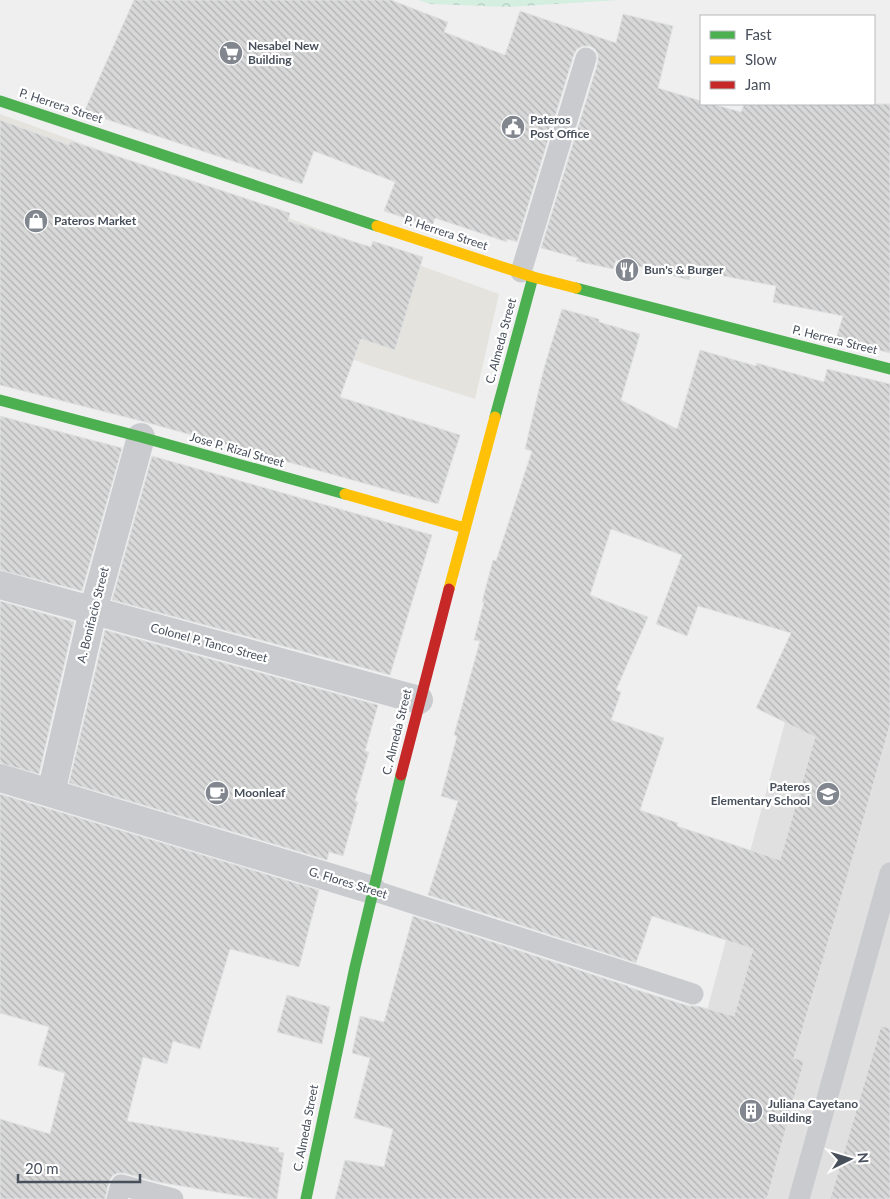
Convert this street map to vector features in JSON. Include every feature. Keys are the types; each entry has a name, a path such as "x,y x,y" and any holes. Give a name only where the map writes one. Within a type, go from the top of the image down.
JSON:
{"main road":[{"name":"P. Herrera Street","path":"0,100 527,274 890,369"},
{"name":"C. Almeda Street","path":"306,1199 326,1098 372,890 419,700 465,528 527,274"},
{"name":"Jose P. Rizal Street","path":"0,400 465,528"}],"street":[{"name":"A. Bonifacio Street","path":"51,793 92,611 141,438"},
{"name":"Colonel P. Tanco Street","path":"0,585 419,700"},
{"name":"G. Flores Street","path":"0,778 372,890"}],"lane":[{"path":"527,274 586,58"},
{"path":"799,1199 890,873"},
{"name":"G. Flores Street","path":"372,890 693,994"},
{"path":"117,1199 121,1185 172,1199"}],"shaded area":[{"path":"0,114 499,294 475,399 371,366 64,254 0,323"},
{"name":"Pateros Elementary School","path":"876,386 890,389 890,1199 656,1199"}],"green space":[{"path":"418,0 619,0 509,7 431,4"}],"building":[{"path":"134,0 391,0 448,22 444,32 505,55 520,11 616,43 623,14 673,26 658,88 700,101 700,105 716,105 741,112 744,105 890,104 890,353 836,339 843,316 773,302 776,286 692,270 689,280 616,260 613,269 576,261 578,258 541,248 598,62 598,55 595,49 590,46 583,46 577,49 574,54 517,242 507,239 507,242 435,218 432,227 384,211 395,182 314,151 302,184 84,112"},
{"path":"0,120 69,145 71,141 290,213 288,221 371,247 373,241 423,257 395,350 361,339 340,397 460,435 438,504 145,422 0,385"},
{"path":"562,309 599,319 599,322 640,334 621,400 677,429 700,350 756,366 757,363 824,382 827,369 890,384 890,725 794,1058 804,1061 767,1199 335,1199 345,1160 384,1167 393,1129 354,1118 370,1058 352,1053 360,1016 384,1022 413,916 628,987 689,1006 697,1006 734,1016 753,949 652,916 636,963 428,895 458,801 441,796 457,736 454,735 480,641 474,640 484,602 482,602 493,560 496,561 532,451 525,449 544,368","holes":["611,529 682,555 656,624 687,636 698,606 791,633 756,708 815,737 780,860 677,826 678,823 640,810 664,738 611,720 621,692 616,690 648,617 590,595"]},
{"path":"0,416 122,448 82,591 0,570"},
{"path":"152,456 432,535 390,675 112,600"},
{"path":"0,601 74,622 39,774 0,763"},
{"path":"105,630 378,705 365,751 369,752 355,801 358,802 343,856 329,852 327,860 69,783"},
{"path":"0,794 319,890 299,967 230,949 200,1049 173,1041 167,1064 143,1057 127,1121 279,1148 278,1152 284,1153 277,1199 257,1199 118,1173 113,1175 109,1181 105,1199 0,1199 0,1119 50,1134 65,1073 38,1065 49,1027 0,1013"},
{"path":"287,995 330,1007 322,1044 277,1032"},
{"path":"881,1026 890,1028 890,1199 830,1199"}],"traffic: fast":[{"path":"0,101 377,226"},
{"path":"495,417 533,277"},
{"path":"576,288 890,369"},
{"path":"0,400 345,494"},
{"path":"306,1199 355,967 401,775"}],"traffic: slow":[{"path":"377,226 533,277 576,288"},
{"path":"449,589 495,417"},
{"path":"345,494 465,528"}],"traffic: jam":[{"path":"401,775 449,589"}],"place":[{"name":"Nesabel New Building","path":"231,53"},
{"name":"Pateros Post Office","path":"513,127"},
{"name":"Pateros Market","path":"36,221"},
{"name":"Bun's & Burger","path":"627,270"},
{"name":"Moonleaf","path":"217,793"},
{"name":"Pateros Elementary School","path":"828,794"},
{"name":"Juliana Cayetano Building","path":"751,1111"}]}
